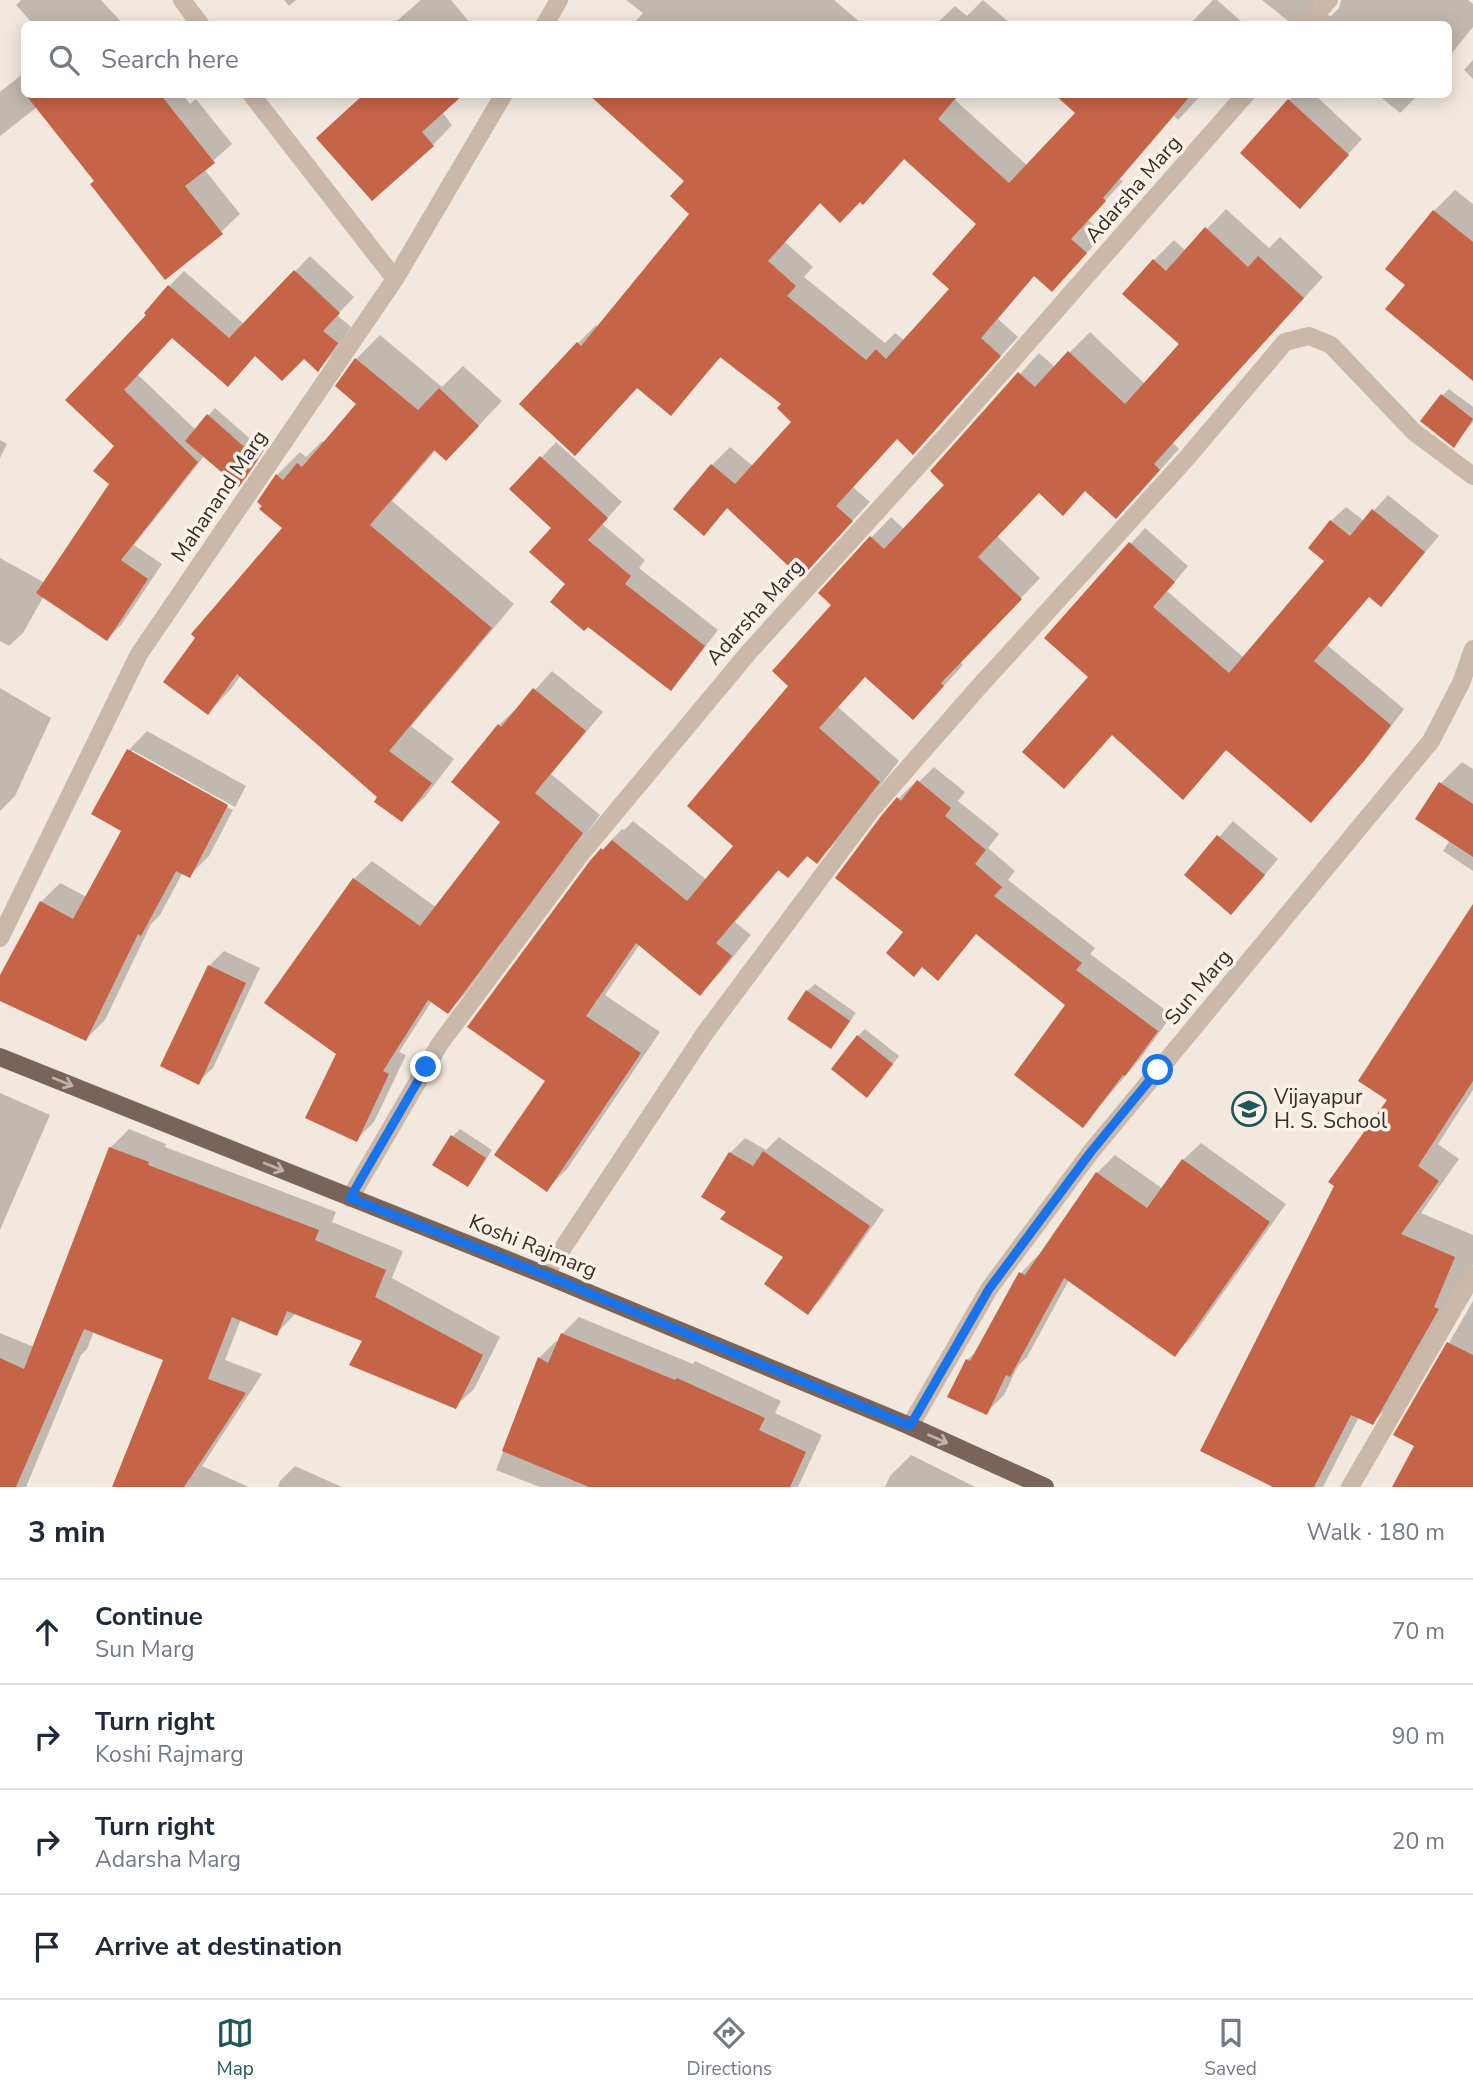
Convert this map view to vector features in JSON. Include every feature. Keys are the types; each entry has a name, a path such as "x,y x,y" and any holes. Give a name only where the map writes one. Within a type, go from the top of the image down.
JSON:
{"main road":[{"name":"Koshi Rajmarg","path":"0,1057 545,1275 910,1426 1045,1487"}],"street":[{"path":"182,0 198,21"},
{"path":"547,21 559,0"},
{"path":"1310,21 1329,0"},
{"path":"254,98 395,279"},
{"name":"Mahanand Marg","path":"0,938 139,654 395,279 502,98"},
{"name":"Adarsha Marg","path":"350,1198 439,1045 580,855 748,652 952,429 1242,98"},
{"path":"545,1275 705,1033 872,809 1186,459 1285,342 1309,336 1331,345 1414,432 1473,476"},
{"name":"Sun Marg","path":"910,1426 989,1289 1090,1153 1431,741 1461,683 1473,649"},
{"path":"1350,1487 1473,1275"}],"building":[{"path":"28,98 163,98 215,163 185,186 223,234 165,280 90,184 94,181"},
{"path":"360,98 460,98 422,132 434,146 372,201 316,138"},
{"path":"592,98 956,98 938,119 1009,183 1075,113 1058,98 1189,98 1103,198 1106,201 1071,239 1087,253 1052,292 1034,276 981,338 1001,356 913,455 897,439 836,506 853,521 801,578 727,508 704,536 673,509 711,464 735,484 791,422 777,408 781,404 720,357 671,416 637,388 575,456 519,404 577,342 581,346 689,214 670,196 684,181","holes":["904,159 976,224 932,274 949,289 886,359 876,349 866,360 787,296 796,286 768,261 820,203 840,223 860,202 863,205"]},
{"path":"1288,99 1349,155 1300,209 1240,153"},
{"path":"1433,210 1473,242 1473,381 1385,309 1405,285 1385,269"},
{"path":"1205,227 1248,267 1258,256 1304,298 1154,464 1160,470 1116,519 1085,491 1063,516 1039,493 978,557 1022,599 941,683 944,686 913,720 865,677 819,728 880,782 817,864 807,856 788,878 778,870 716,943 732,956 700,996 636,943 586,1016 641,1053 547,1192 494,1155 545,1081 467,1027 589,862 612,840 687,901 733,846 687,806 788,686 772,671 831,605 818,593 870,536 884,549 944,485 930,471 1018,372 1035,387 1068,351 1125,404 1179,344 1122,294 1153,259 1166,271"},
{"path":"294,270 340,313 323,331 338,343 318,372 304,359 282,381 255,356 228,387 172,338 124,390 198,462 121,560 148,579 107,641 36,593 109,484 93,471 114,446 65,400 146,315 144,313 168,285 229,338"},
{"path":"355,358 418,410 439,388 479,426 446,461 434,450 370,525 492,628 389,751 432,783 402,822 374,802 377,797 237,674 208,715 163,682 195,638 191,634 282,528 259,509 262,506 257,502 276,474 283,480 297,463 302,467 356,404 335,386"},
{"path":"1441,394 1473,419 1454,448 1420,421"},
{"path":"207,414 258,459 239,487 185,441"},
{"path":"540,456 608,518 588,540 631,576 625,584 705,646 671,691 588,627 584,631 550,602 565,584 529,552 551,528 509,489"},
{"path":"1372,509 1425,552 1381,607 1369,597 1314,661 1391,725 1311,823 1226,750 1183,800 1112,735 1064,789 1022,752 1088,677 1044,638 1129,542 1175,582 1153,607 1229,673 1324,561 1308,548 1330,520 1350,536"},
{"path":"533,688 586,731 535,793 583,833 448,1014 428,1000 383,1071 389,1074 357,1142 305,1118 336,1054 264,1003 353,878 420,926 500,822 451,782 498,724 501,727"},
{"path":"127,749 228,805 190,878 176,871 141,936 138,934 86,1041 0,1001 0,975 40,901 73,919 121,831 91,814"},
{"path":"917,780 951,808 945,816 986,850 975,864 1002,887 994,896 1082,963 1076,970 1158,1031 1083,1128 1014,1075 1065,1005 976,934 938,981 922,967 914,977 886,953 903,932 835,878 881,816 897,797 901,801"},
{"path":"1439,782 1473,804 1473,857 1415,819"},
{"path":"1217,835 1265,875 1231,915 1184,875"},
{"path":"1473,904 1473,1081 1418,1166 1439,1181 1401,1234 1455,1257 1434,1307 1439,1309 1373,1425 1351,1415 1314,1487 1273,1487 1200,1451 1334,1186 1328,1182 1387,1100 1358,1081"},
{"path":"208,965 246,983 199,1085 160,1066"},
{"path":"806,990 850,1021 831,1049 787,1019"},
{"path":"857,1035 893,1064 867,1098 831,1069"},
{"path":"451,1135 486,1158 468,1187 432,1165"},
{"path":"109,1147 149,1162 148,1165 319,1230 315,1240 386,1270 375,1297 483,1355 456,1409 349,1365 362,1341 287,1311 277,1336 232,1317 208,1379 246,1393 184,1487 112,1487 163,1360 84,1329 16,1487 0,1487 0,1358 24,1369"},
{"path":"763,1151 870,1226 808,1315 764,1284 783,1257 720,1219 726,1212 701,1197 729,1152 753,1166"},
{"path":"1182,1159 1270,1222 1175,1357 1064,1278 1010,1377 1006,1375 987,1415 947,1397 966,1359 970,1361 1019,1272 1025,1275 1096,1172 1147,1208"},
{"path":"561,1333 675,1380 677,1378 765,1418 759,1430 806,1452 790,1487 589,1487 502,1451 538,1357 548,1363"},
{"path":"1447,1342 1473,1355 1473,1487 1392,1487 1414,1446 1393,1435"}],"place":[{"name":"Vijayapur H. S. School","path":"1249,1109"}],"route":[{"path":"426,1067 350,1198 545,1275 910,1426 989,1289 1090,1153 1158,1070"}]}
